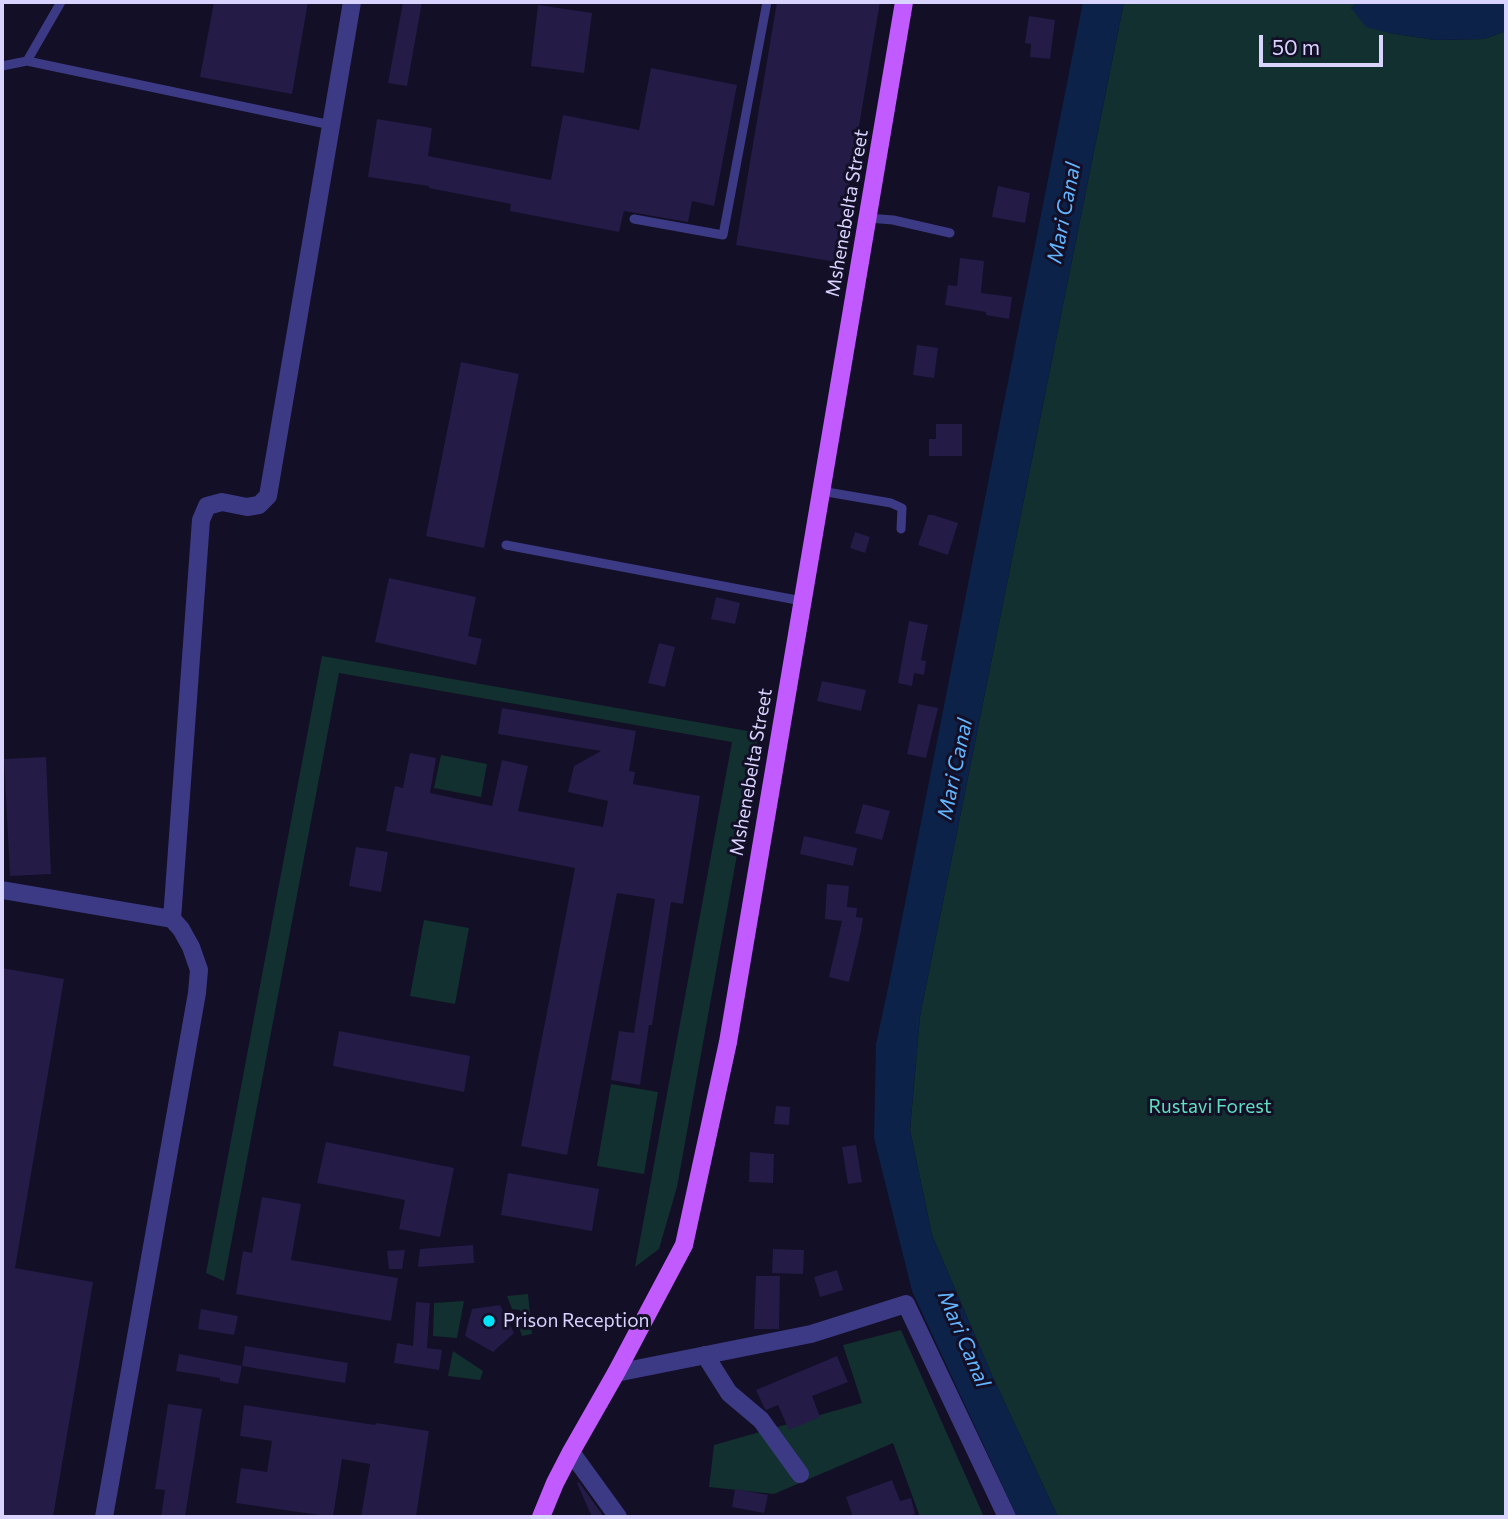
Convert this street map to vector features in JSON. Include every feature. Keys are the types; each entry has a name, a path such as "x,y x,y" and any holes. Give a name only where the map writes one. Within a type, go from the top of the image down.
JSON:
{"main road":[{"name":"Mshenebelta Street","path":"541,1517 571,1452 684,1245 728,1042 904,2"}],"street":[{"path":"172,919 201,520 207,506 222,502 247,507 258,505 268,496 352,2"},
{"path":"2,890 172,919 191,947 198,970 197,993 104,1517"},
{"path":"616,1373 811,1334 906,1304 1007,1517"},
{"path":"705,1355 729,1394 761,1420 800,1474"},
{"path":"571,1452 618,1517"}],"lane":[{"path":"27,61 61,2"},
{"path":"634,219 723,235 767,2"},
{"path":"2,66 27,61 331,125"},
{"path":"868,218 893,220 950,233"},
{"path":"821,491 891,503 902,508 901,529"},
{"path":"506,545 802,601"}],"green space":[{"name":"Rustavi Forest","path":"1124,2 1358,2 1351,8 1389,33 1435,40 1484,39 1506,31 1506,1517 1058,1517 991,1373 932,1235 910,1130 920,1016"},
{"path":"322,656 759,733 677,1187 659,1249 635,1267 732,742 339,673 224,1281 206,1273"},
{"path":"441,755 487,764 481,797 434,788"},
{"path":"424,920 469,928 455,1004 410,996"},
{"path":"611,1084 658,1092 644,1174 597,1166"},
{"path":"528,1294 532,1334 522,1336 518,1324 523,1319 521,1312 512,1309 507,1296"},
{"path":"464,1301 457,1338 433,1336 434,1303"},
{"path":"901,1330 984,1517 920,1517 893,1443 774,1494 709,1487 714,1445 862,1403 843,1345"},
{"path":"453,1351 483,1371 480,1380 448,1376"}],"water":[{"name":"Mari Canal","path":"1083,2 1124,2 920,1016 910,1130 932,1235 991,1373 1058,1517 1017,1517 912,1291 874,1138 876,1044"},
{"path":"1358,2 1506,2 1506,31 1484,39 1435,40 1389,33 1366,27 1351,8"}],"building":[{"path":"214,2 308,2 292,94 200,77"},
{"path":"403,2 422,2 407,86 388,83"},
{"path":"777,2 880,2 836,262 736,245"},
{"path":"538,5 592,13 584,73 531,66"},
{"path":"1029,16 1055,20 1050,59 1030,57 1031,44 1025,43"},
{"path":"651,68 737,85 714,206 692,201 688,222 624,211 619,232 510,211 511,204 429,186 368,177 377,119 432,128 428,156 551,180 563,115 639,130"},
{"path":"998,186 1030,193 1025,223 992,217"},
{"path":"960,258 984,261 981,293 1012,297 1009,319 945,305 948,285 957,286"},
{"path":"917,345 938,348 934,378 913,375"},
{"path":"461,362 519,374 484,548 426,536"},
{"path":"936,424 962,424 962,456 929,456 929,439 936,439"},
{"path":"928,515 958,523 948,555 918,545"},
{"path":"855,532 870,537 865,553 850,548"},
{"path":"389,578 476,597 468,636 482,639 476,665 375,642"},
{"path":"716,597 740,603 735,624 711,619"},
{"path":"909,621 928,625 921,660 926,661 924,675 914,673 912,686 898,683"},
{"path":"659,643 675,647 665,687 648,683"},
{"path":"822,681 866,690 861,711 817,701"},
{"path":"918,704 938,708 926,758 907,754"},
{"path":"502,708 636,731 629,771 635,772 633,784 700,796 683,904 671,902 640,1085 611,1080 619,1031 634,1033 655,899 617,893 567,1155 521,1146 575,868 386,831 395,786 403,788 410,753 436,758 430,793 492,806 502,760 528,766 518,811 603,827 608,801 568,792 574,766 601,751 498,734"},
{"path":"46,757 51,874 10,876 4,759"},
{"path":"863,804 890,811 882,840 855,833"},
{"path":"804,836 857,848 853,866 800,854"},
{"path":"356,847 388,852 381,892 349,886"},
{"path":"827,884 849,886 847,907 857,908 856,917 863,918 849,982 829,977 842,921 825,919"},
{"path":"2,968 64,979 15,1268 93,1282 53,1517 2,1517"},
{"path":"339,1031 470,1056 464,1092 333,1066"},
{"path":"776,1106 790,1107 789,1125 774,1124"},
{"path":"326,1142 454,1168 440,1237 399,1229 405,1200 317,1183"},
{"path":"856,1145 862,1182 848,1184 842,1147"},
{"path":"750,1152 774,1154 773,1183 749,1182"},
{"path":"508,1173 599,1189 592,1231 501,1215"},
{"path":"262,1197 301,1204 291,1260 398,1278 391,1321 236,1294 243,1251 252,1253"},
{"path":"473,1245 474,1263 418,1267 420,1249"},
{"path":"773,1249 804,1250 803,1274 772,1273"},
{"path":"405,1250 402,1269 389,1269 387,1251"},
{"path":"837,1270 843,1290 820,1297 814,1277"},
{"path":"756,1276 780,1276 779,1329 754,1329"},
{"path":"416,1302 430,1303 427,1348 442,1350 439,1370 394,1363 397,1343 413,1346"},
{"name":"Prison Reception","path":"500,1305 514,1333 493,1352 465,1336 472,1309"},
{"path":"201,1309 238,1316 234,1335 198,1329"},
{"path":"245,1346 348,1363 345,1383 242,1366"},
{"path":"179,1354 242,1366 238,1384 220,1381 220,1378 176,1371"},
{"path":"837,1356 848,1382 812,1396 820,1417 789,1430 778,1405 766,1410 756,1390"},
{"path":"168,1404 202,1409 185,1517 161,1517 165,1490 155,1489"},
{"path":"244,1405 429,1431 416,1517 361,1517 370,1464 342,1459 333,1517 236,1503 241,1468 267,1472 272,1441 240,1436"},
{"path":"892,1480 900,1501 911,1498 915,1514 902,1517 853,1517 846,1497"},
{"path":"579,1482 604,1517 592,1517 577,1483"},
{"path":"735,1489 768,1495 764,1513 732,1507"}],"place":[{"name":"Prison Reception","path":"489,1321"}]}
